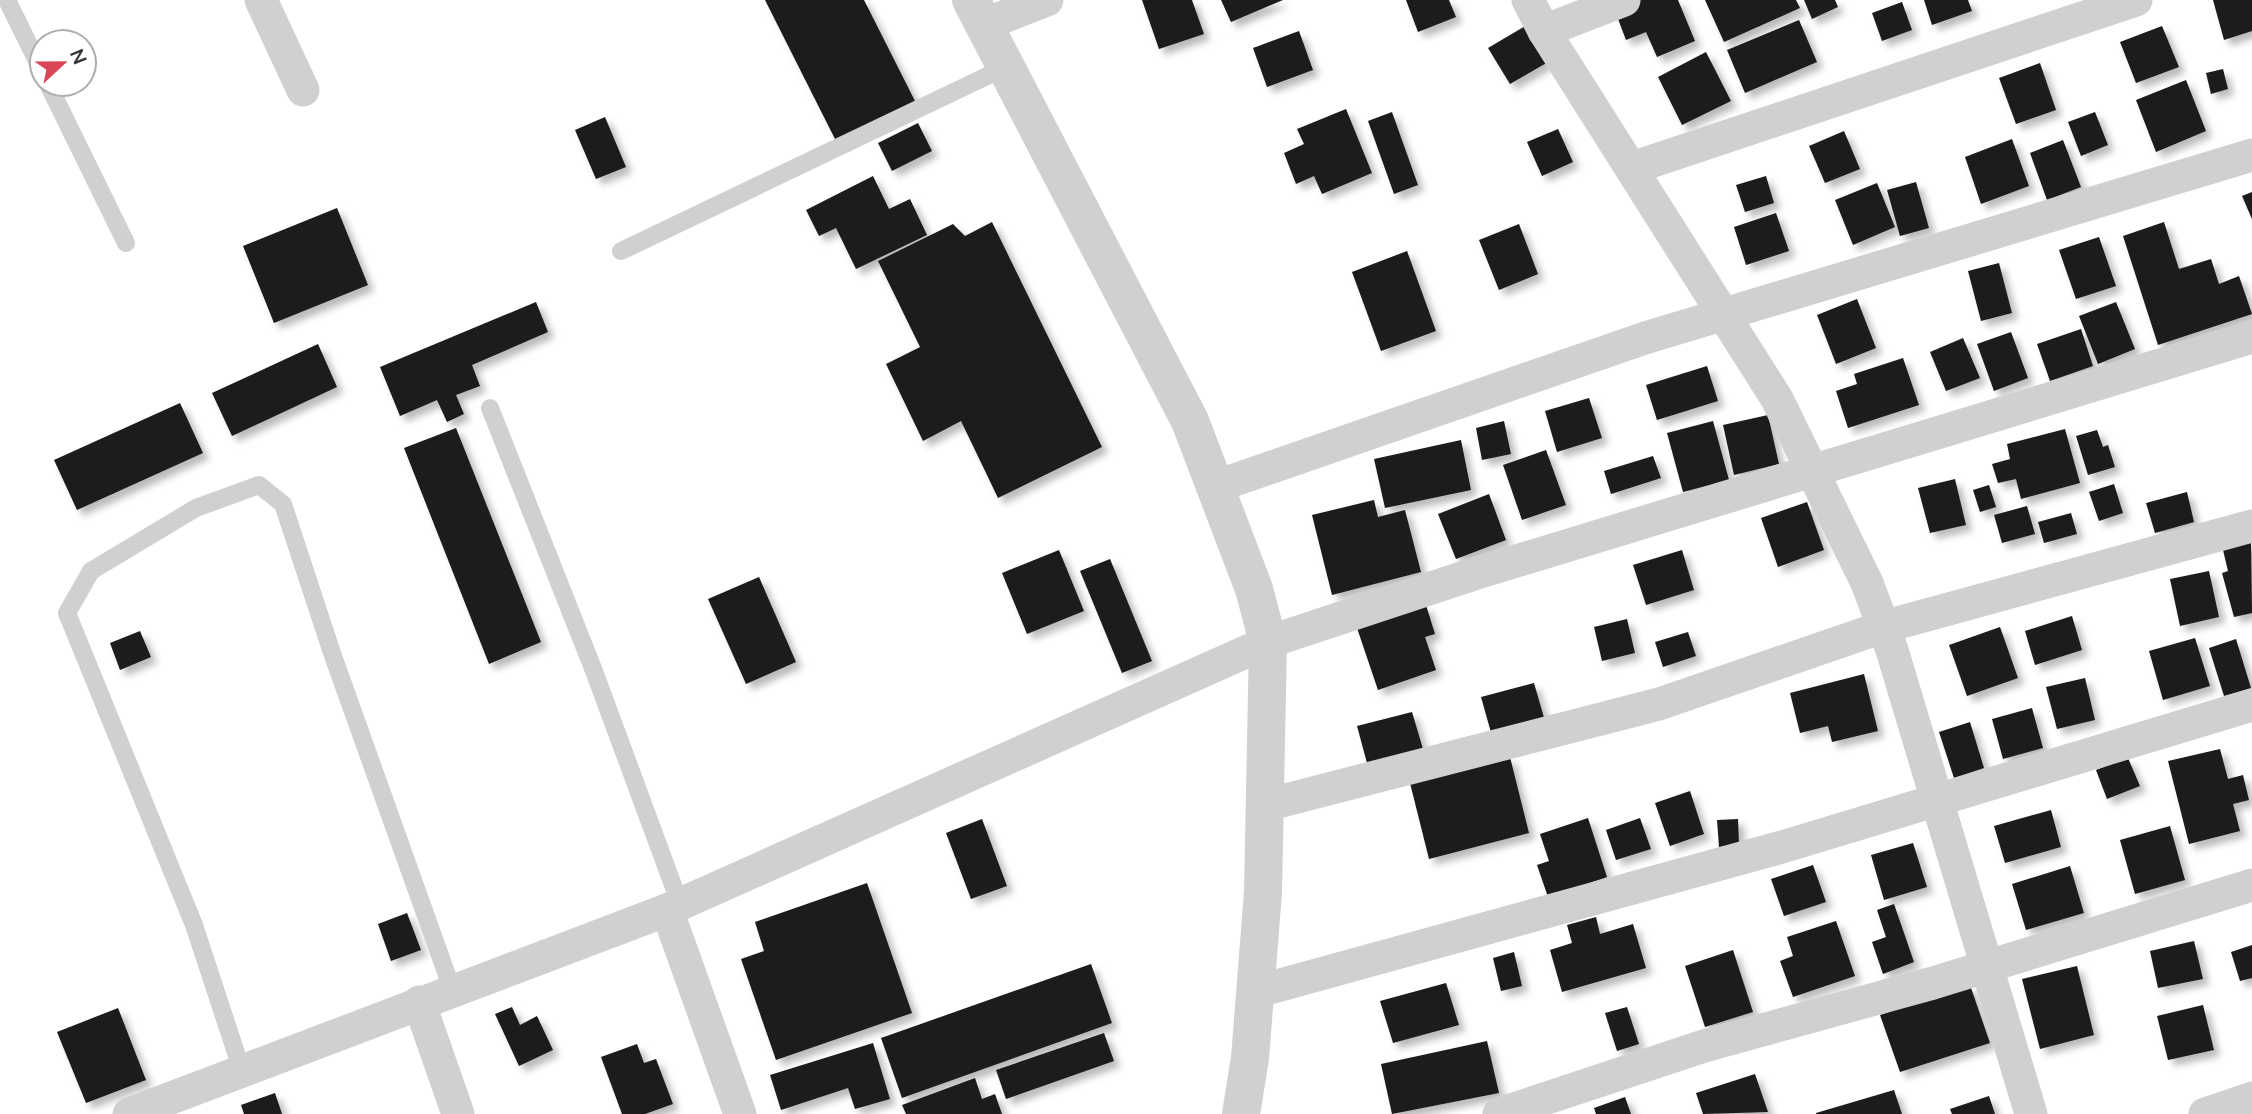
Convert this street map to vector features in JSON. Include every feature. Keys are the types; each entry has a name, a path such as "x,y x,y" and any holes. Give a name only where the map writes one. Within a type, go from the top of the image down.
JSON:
{"street":[{"path":"261,0 303,90"},
{"path":"1047,0 977,12 1184,409 1217,486 1254,589 1268,642 1266,805 1255,992 1241,1114"},
{"path":"1528,0 1544,31 1777,399 1867,583 1883,627 1984,967 2031,1114"},
{"path":"1544,31 1624,0"},
{"path":"1632,168 2136,0"},
{"path":"1217,486 1645,338 2252,155"},
{"path":"129,1114 178,1105 242,1070 674,907 1268,642 1477,573 2252,337"},
{"path":"1266,805 1659,704 1883,627 2252,526"},
{"path":"1255,992 1782,848 2252,705"},
{"path":"1499,1114 1704,1046 1984,967 2252,885"},
{"path":"674,907 740,1114"},
{"path":"419,1002 458,1114"},
{"path":"2205,1114 2252,1098"}],"lane":[{"path":"7,0 28,43"},
{"path":"621,251 1006,67"},
{"path":"55,98 126,243"},
{"path":"490,408 594,671 674,907"},
{"path":"242,1070 194,925 68,613 91,571 196,508 259,485 283,504 332,653 452,989"}],"building":[{"path":"765,0 864,0 915,101 836,141"},
{"path":"1142,0 1192,0 1204,34 1159,49"},
{"path":"1221,0 1283,0 1231,22"},
{"path":"1406,0 1449,0 1456,17 1418,32"},
{"path":"1641,0 1678,0 1695,41 1657,57 1646,32 1626,40 1615,11"},
{"path":"1705,0 1796,0 1800,8 1724,42"},
{"path":"1804,0 1835,0 1838,7 1812,19"},
{"path":"1924,0 1968,0 1972,11 1932,25"},
{"path":"2213,0 2252,0 2252,31 2224,40"},
{"path":"1902,2 1912,30 1882,41 1872,13"},
{"path":"1799,20 1817,62 1745,93 1727,50"},
{"path":"1527,25 1548,62 1510,84 1488,48"},
{"path":"2162,26 2179,67 2136,83 2120,42"},
{"path":"1299,31 1313,70 1267,87 1253,48"},
{"path":"1706,52 1731,101 1682,125 1658,77"},
{"path":"2040,63 2056,110 2016,124 1999,78"},
{"path":"2223,69 2228,89 2211,94 2206,73"},
{"path":"2186,80 2206,131 2156,152 2136,100"},
{"path":"1346,109 1372,173 1322,194 1314,176 1296,184 1284,153 1304,144 1297,129"},
{"path":"1392,112 1418,185 1394,194 1368,121"},
{"path":"2095,112 2108,145 2081,156 2068,122"},
{"path":"605,117 626,167 596,179 575,130"},
{"path":"918,123 932,151 892,171 878,143"},
{"path":"1558,129 1573,162 1542,176 1527,142"},
{"path":"1844,131 1860,169 1825,183 1809,146"},
{"path":"2012,139 2029,186 1981,204 1965,157"},
{"path":"2063,140 2081,187 2047,200 2030,153"},
{"path":"873,176 889,209 910,199 927,235 856,269 836,228 819,236 806,210"},
{"path":"1766,176 1774,203 1745,212 1736,185"},
{"path":"1916,182 1929,228 1900,236 1887,190"},
{"path":"1877,183 1895,227 1853,245 1835,200"},
{"path":"2252,192 2252,219 2242,196"},
{"path":"337,208 368,285 274,323 243,246"},
{"path":"1776,213 1789,251 1746,265 1734,227"},
{"path":"992,222 1102,447 998,498 961,421 923,441 886,364 920,347 878,261 953,224 965,236"},
{"path":"2164,222 2179,269 2211,259 2219,284 2239,276 2252,314 2158,345 2123,236"},
{"path":"1519,224 1538,274 1499,290 1479,240"},
{"path":"2099,237 2116,286 2076,299 2059,250"},
{"path":"1407,251 1436,331 1381,351 1352,272"},
{"path":"1999,263 2012,313 1981,321 1968,271"},
{"path":"1857,299 1876,348 1836,364 1817,315"},
{"path":"536,302 548,332 472,365 480,386 456,395 464,414 447,422 437,400 400,416 380,367"},
{"path":"2116,302 2135,349 2098,364 2079,316"},
{"path":"2081,329 2093,366 2050,381 2037,344"},
{"path":"2011,332 2028,378 1994,391 1977,344"},
{"path":"1963,338 1980,378 1946,391 1930,352"},
{"path":"318,344 337,387 232,436 212,393"},
{"path":"1903,358 1919,405 1848,428 1836,391 1857,384 1854,374"},
{"path":"1707,366 1718,401 1657,420 1646,385"},
{"path":"1589,398 1602,438 1557,452 1545,411"},
{"path":"180,403 203,453 77,510 54,460"},
{"path":"1768,415 1779,464 1734,475 1723,425"},
{"path":"1504,421 1511,454 1482,460 1476,428"},
{"path":"1713,421 1729,480 1683,492 1667,433"},
{"path":"456,428 541,642 489,664 404,448"},
{"path":"2065,429 2080,483 2021,499 2016,479 1998,483 1992,464 2010,459 2007,444"},
{"path":"2097,430 2103,447 2108,445 2115,467 2088,475 2076,436"},
{"path":"1461,440 1471,490 1385,508 1374,459"},
{"path":"1546,450 1566,505 1522,520 1503,465"},
{"path":"1653,456 1661,478 1611,494 1604,471"},
{"path":"1955,479 1966,525 1930,533 1918,488"},
{"path":"2114,484 2123,513 2099,521 2089,492"},
{"path":"1989,485 1996,507 1980,512 1973,490"},
{"path":"2187,492 2194,522 2155,533 2146,503"},
{"path":"1489,494 1506,540 1456,559 1438,514"},
{"path":"1374,500 1378,517 1405,510 1421,572 1332,595 1312,515"},
{"path":"1807,502 1824,550 1778,567 1761,518"},
{"path":"2027,506 2035,534 2002,543 1994,515"},
{"path":"2071,513 2077,534 2044,543 2038,522"},
{"path":"2251,542 2252,613 2234,617 2222,573 2228,571 2223,550"},
{"path":"1059,550 1084,611 1027,634 1002,573"},
{"path":"1682,550 1694,590 1646,605 1633,565"},
{"path":"1110,559 1152,661 1122,673 1080,571"},
{"path":"2209,571 2219,617 2180,626 2170,579"},
{"path":"759,577 796,662 746,684 708,599"},
{"path":"1426,605 1435,634 1425,637 1436,670 1378,690 1357,628"},
{"path":"2072,616 2082,650 2035,665 2025,631"},
{"path":"1627,619 1635,653 1602,661 1594,627"},
{"path":"2000,627 2018,678 1967,696 1949,645"},
{"path":"140,631 151,657 120,670 110,643"},
{"path":"1688,632 1696,656 1663,667 1655,642"},
{"path":"2195,638 2210,686 2163,700 2149,651"},
{"path":"2236,639 2251,688 2224,696 2209,648"},
{"path":"1864,674 1878,731 1832,742 1828,726 1800,733 1790,693"},
{"path":"2085,678 2095,720 2057,729 2046,687"},
{"path":"1534,683 1545,721 1492,736 1481,697"},
{"path":"2032,708 2043,748 2003,759 1992,719"},
{"path":"1412,712 1423,749 1367,763 1357,726"},
{"path":"1970,722 1984,768 1954,778 1939,732"},
{"path":"2220,749 2228,779 2243,775 2249,800 2233,804 2240,831 2189,844 2168,761"},
{"path":"1510,757 1529,833 1429,859 1410,783"},
{"path":"2128,758 2140,786 2107,799 2096,770"},
{"path":"1690,791 1704,834 1670,846 1655,803"},
{"path":"2051,810 2061,847 2005,863 1994,826"},
{"path":"1588,818 1607,877 1548,897 1537,865 1549,861 1540,834"},
{"path":"1640,818 1651,849 1616,860 1606,830"},
{"path":"982,819 1007,886 971,899 946,833"},
{"path":"1738,819 1739,845 1719,847 1717,820"},
{"path":"2170,826 2185,880 2135,894 2120,840"},
{"path":"1913,843 1927,887 1884,900 1871,855"},
{"path":"1813,865 1826,902 1784,916 1771,879"},
{"path":"2070,866 2084,913 2026,930 2012,884"},
{"path":"867,883 912,1013 776,1060 741,959 764,951 755,922"},
{"path":"1894,904 1914,962 1883,974 1872,942 1886,937 1877,910"},
{"path":"407,913 421,950 391,961 378,924"},
{"path":"1596,917 1600,934 1633,924 1646,968 1562,992 1550,950 1572,943 1567,925"},
{"path":"1836,921 1855,976 1793,997 1780,961 1793,956 1787,937"},
{"path":"2194,941 2203,979 2158,988 2150,951"},
{"path":"2252,945 2252,978 2240,981 2231,952"},
{"path":"1733,950 1753,1012 1705,1027 1685,966"},
{"path":"1514,952 1522,986 1501,991 1493,958"},
{"path":"1091,964 1112,1023 902,1098 881,1038"},
{"path":"2077,966 2094,1035 2040,1049 2022,979"},
{"path":"1446,983 1459,1025 1393,1043 1380,1001"},
{"path":"1970,985 1990,1043 1900,1072 1880,1015"},
{"path":"2203,1005 2214,1050 2168,1060 2157,1016"},
{"path":"512,1007 520,1025 537,1016 553,1050 519,1066 495,1014"},
{"path":"1627,1007 1639,1044 1617,1051 1605,1013"},
{"path":"118,1008 146,1080 86,1103 57,1032"},
{"path":"1104,1033 1114,1061 1006,1099 996,1070"},
{"path":"1487,1041 1499,1093 1392,1114 1381,1064"},
{"path":"873,1043 890,1099 855,1109 848,1088 781,1110 770,1075"},
{"path":"637,1044 644,1063 656,1059 673,1104 645,1114 622,1114 601,1057"},
{"path":"1755,1074 1768,1112 1703,1114 1696,1093"},
{"path":"975,1078 982,1099 995,1094 1002,1114 906,1114 902,1105"},
{"path":"1894,1090 1902,1114 1816,1114 1816,1113"},
{"path":"275,1093 282,1114 244,1114 241,1105"},
{"path":"1989,1096 1995,1114 1952,1114 1950,1109"},
{"path":"1625,1097 1631,1114 1596,1114 1594,1108"}]}
